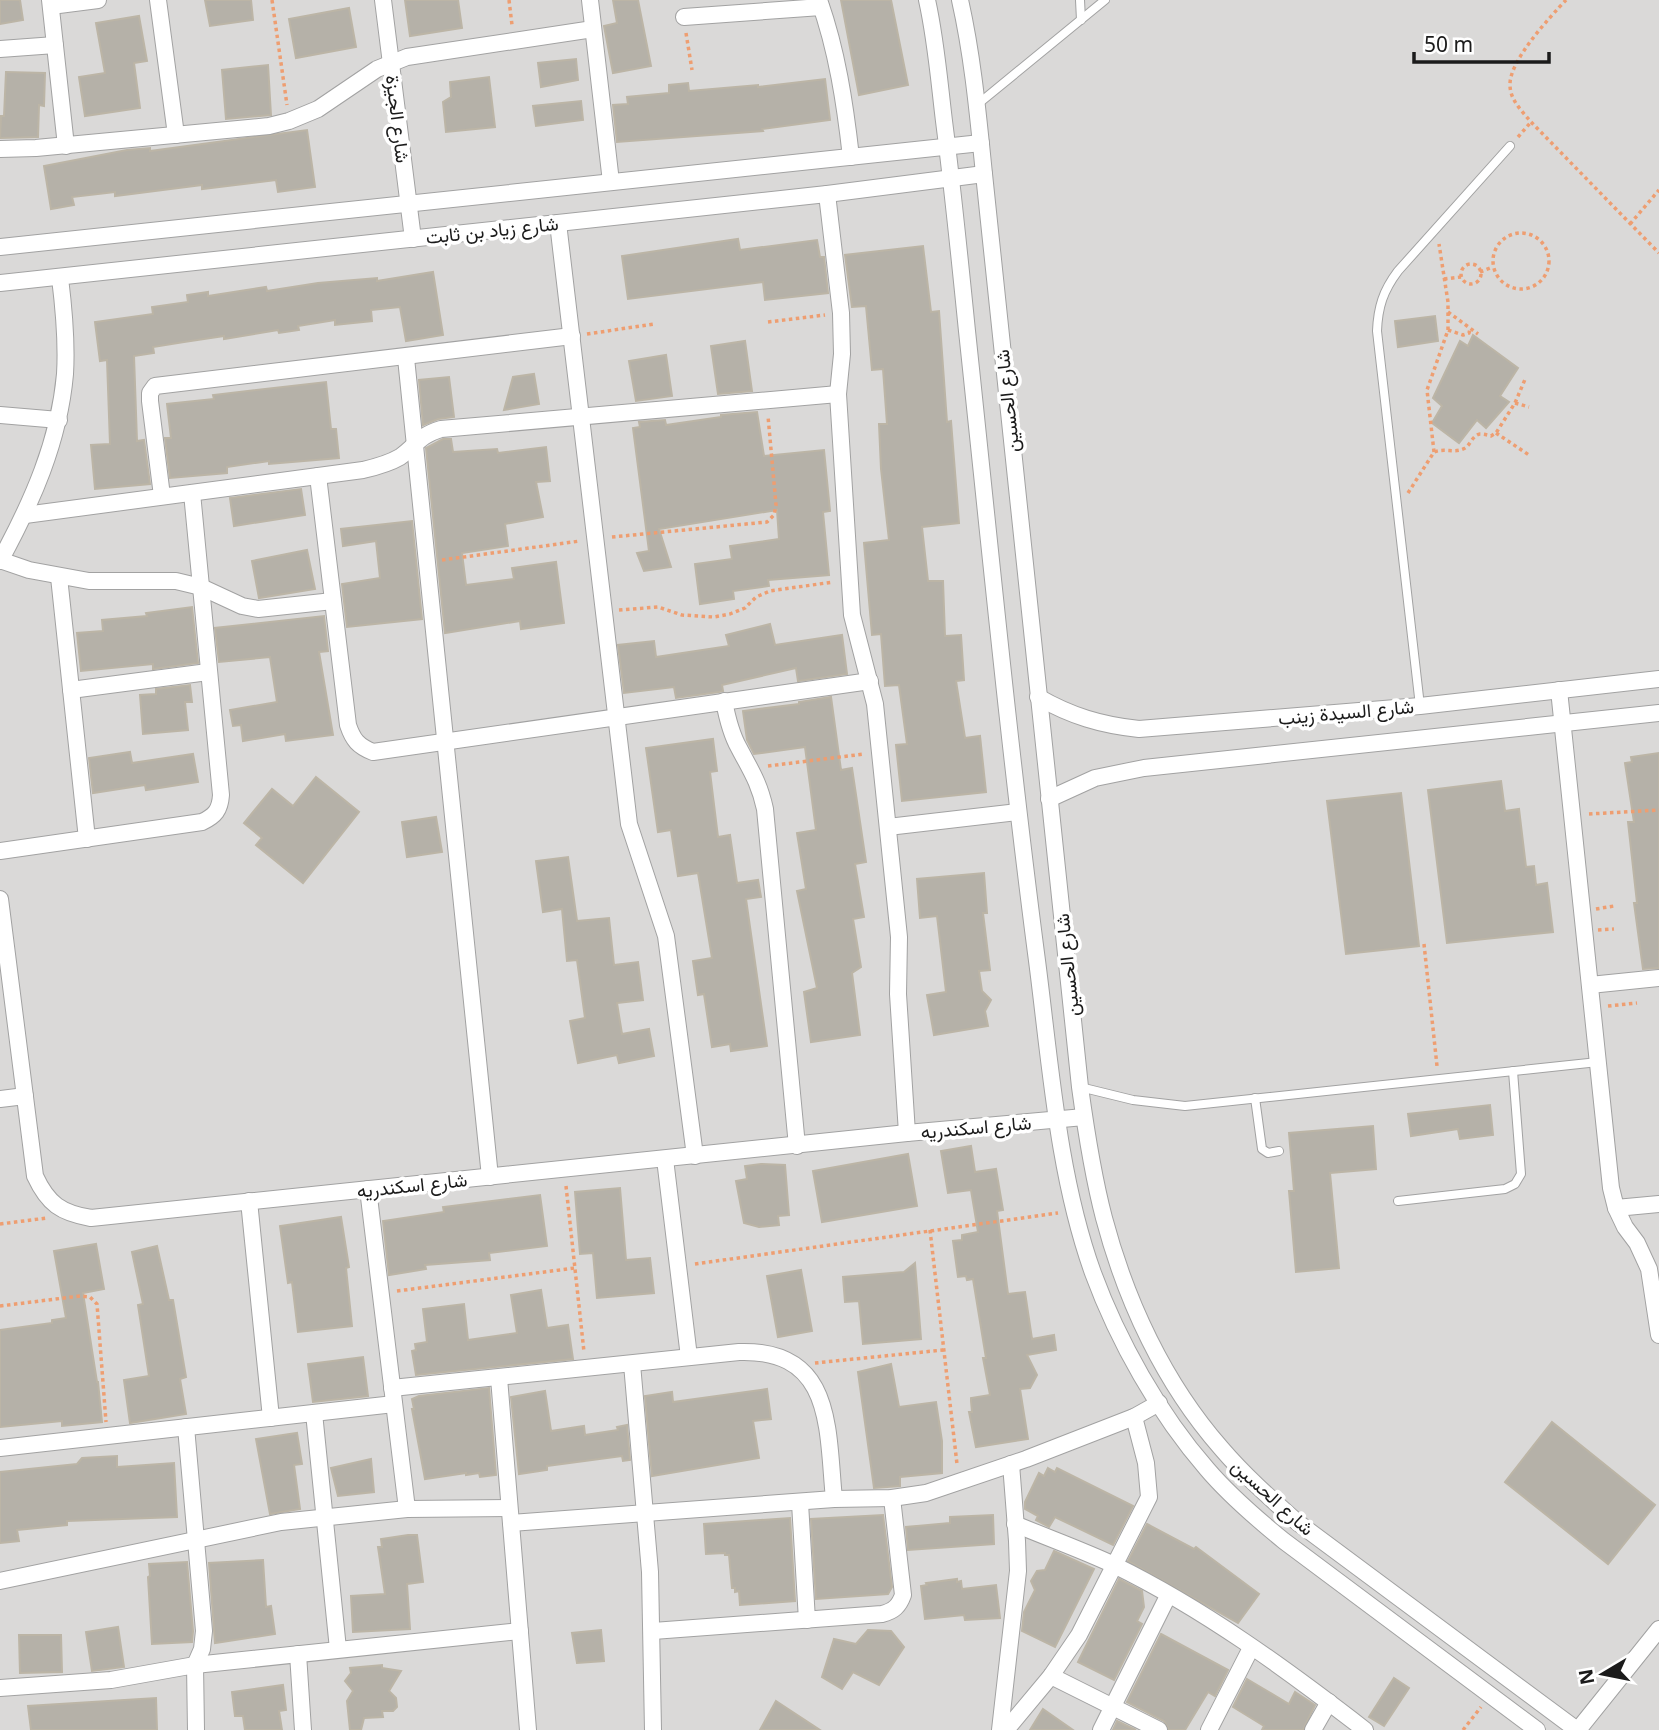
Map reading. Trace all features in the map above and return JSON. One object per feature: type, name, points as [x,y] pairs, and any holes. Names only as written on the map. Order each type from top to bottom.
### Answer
[{"type":"street","points":[[65,146],[50,3],[98,0]]},
{"type":"street","points":[[158,0],[176,135]]},
{"type":"street","name":"شارع الجيزة","points":[[383,0],[413,239]]},
{"type":"street","points":[[590,0],[611,182]]},
{"type":"street","name":"شارع الحسين","points":[[927,0],[951,178],[1018,812],[1058,1120],[1074,1211],[1093,1272],[1117,1331],[1176,1431],[1208,1471],[1244,1508],[1284,1541],[1537,1730]]},
{"type":"street","name":"شارع الحسين","points":[[960,0],[970,43],[978,104],[1084,1117],[1104,1217],[1138,1314],[1160,1362],[1188,1406],[1219,1447],[1255,1485],[1297,1522],[1578,1730]]},
{"type":"street","points":[[684,17],[820,3],[840,81],[851,157]]},
{"type":"street","points":[[0,149],[65,146],[269,126],[318,109],[391,62],[407,57],[593,29]]},
{"type":"street","points":[[0,49],[55,45]]},
{"type":"street","name":"شارع زياد بن ثابت","points":[[0,247],[981,143]]},
{"type":"street","name":"شارع زياد بن ثابت","points":[[0,284],[827,194],[984,174]]},
{"type":"street","points":[[827,194],[841,313],[842,354],[838,394],[852,615],[875,704],[899,937],[898,994],[907,1133]]},
{"type":"street","points":[[558,223],[629,824],[666,936],[695,1156]]},
{"type":"street","points":[[60,278],[65,325],[65,373],[59,420],[50,452],[25,514],[0,560],[60,577],[119,583],[176,581],[201,587],[242,606],[258,609],[333,601]]},
{"type":"street","points":[[162,496],[150,401],[150,393],[155,386],[572,336]]},
{"type":"street","points":[[406,358],[491,1177]]},
{"type":"street","points":[[25,514],[383,465],[401,456],[427,433],[441,429],[838,394]]},
{"type":"street","points":[[0,415],[59,420]]},
{"type":"street","points":[[318,476],[352,737],[361,747],[373,752],[870,681]]},
{"type":"street","points":[[0,851],[202,822],[213,817],[220,807],[192,493]]},
{"type":"street","points":[[60,577],[87,839]]},
{"type":"street","points":[[71,690],[208,672]]},
{"type":"street","name":"شارع السيدة زينب","points":[[1038,697],[1086,720],[1139,729],[1420,706],[1659,679]]},
{"type":"street","points":[[1559,691],[1611,1188],[1616,1208],[1649,1269],[1659,1335]]},
{"type":"street","points":[[724,701],[729,725],[760,788],[765,809],[797,1146]]},
{"type":"street","name":"شارع السيدة زينب","points":[[1049,799],[1095,778],[1144,768],[1659,713]]},
{"type":"street","points":[[888,827],[1018,812]]},
{"type":"street","points":[[0,899],[35,1176],[43,1193],[56,1206],[73,1215]]},
{"type":"street","points":[[1590,985],[1659,978]]},
{"type":"street","points":[[0,1099],[25,1096]]},
{"type":"street","name":"شارع اسكندريه","points":[[73,1215],[91,1218],[1084,1117]]},
{"type":"street","points":[[665,1159],[689,1357]]},
{"type":"street","points":[[368,1189],[407,1508]]},
{"type":"street","points":[[249,1201],[271,1418]]},
{"type":"street","points":[[1616,1208],[1659,1204]]},
{"type":"street","points":[[0,1448],[314,1413],[499,1377],[759,1351],[778,1355],[796,1365],[810,1379],[820,1396],[825,1415],[834,1499]]},
{"type":"street","points":[[632,1364],[646,1514],[653,1631],[653,1730]]},
{"type":"street","points":[[499,1377],[528,1730]]},
{"type":"street","points":[[0,1581],[195,1538],[325,1516],[407,1508],[510,1515],[646,1514],[834,1499],[892,1498],[926,1493],[1135,1417],[1159,1403]]},
{"type":"street","points":[[314,1413],[338,1649]]},
{"type":"street","points":[[1006,1730],[1051,1676],[1091,1614],[1149,1497],[1146,1463],[1135,1417]]},
{"type":"street","points":[[186,1427],[204,1631],[202,1648],[195,1665],[196,1730]]},
{"type":"street","points":[[1000,1730],[1018,1571],[1010,1464]]},
{"type":"street","points":[[653,1631],[882,1614],[892,1611],[900,1604],[903,1595],[892,1498]]},
{"type":"street","points":[[800,1503],[807,1620]]},
{"type":"street","points":[[1284,1541],[1297,1522]]},
{"type":"street","points":[[1015,1524],[1114,1565],[1199,1612],[1365,1730]]},
{"type":"street","points":[[1101,1730],[1168,1595]]},
{"type":"street","points":[[1578,1730],[1659,1629]]},
{"type":"street","points":[[0,1688],[122,1679],[195,1665],[520,1631]]},
{"type":"street","points":[[1209,1730],[1251,1648]]},
{"type":"street","points":[[298,1654],[303,1730]]},
{"type":"street","points":[[1051,1676],[1159,1730]]},
{"type":"street","points":[[1313,1730],[1329,1702]]},
{"type":"lane","points":[[1080,0],[1081,20]]},
{"type":"lane","points":[[978,104],[1105,0]]},
{"type":"lane","points":[[1420,706],[1377,331],[1378,309],[1385,289],[1510,146]]},
{"type":"lane","points":[[1080,1087],[1133,1100],[1185,1106],[1598,1062]]},
{"type":"lane","points":[[1398,1201],[1505,1189],[1515,1184],[1521,1174],[1513,1071]]},
{"type":"lane","points":[[1255,1098],[1262,1149],[1268,1153],[1279,1152]]},
{"type":"path","points":[[272,0],[289,121]]},
{"type":"path","points":[[509,0],[514,41]]},
{"type":"path","points":[[1566,0],[1534,35],[1515,68],[1509,83],[1513,99],[1531,122],[1659,253]]},
{"type":"path","points":[[1510,146],[1531,122]]},
{"type":"path","points":[[1630,224],[1659,190]]},
{"type":"path","points":[[1434,452],[1427,390],[1448,330],[1437,228]]},
{"type":"path","points":[[1525,232],[1536,236],[1549,254],[1549,266],[1545,276],[1527,289],[1506,285],[1497,278],[1493,267],[1496,246],[1504,237],[1514,233],[1525,232]]},
{"type":"path","points":[[1465,266],[1477,267],[1480,272],[1476,283],[1465,282],[1461,277],[1465,266]]},
{"type":"path","points":[[1480,272],[1493,267]]},
{"type":"path","points":[[1444,279],[1461,277]]},
{"type":"path","points":[[1448,312],[1478,334]]},
{"type":"path","points":[[768,321],[841,313]]},
{"type":"path","points":[[572,336],[654,324]]},
{"type":"path","points":[[1448,330],[1466,335],[1471,329]]},
{"type":"path","points":[[1398,509],[1434,452],[1440,449],[1459,451],[1470,444],[1475,436],[1491,436],[1496,433],[1515,403],[1526,377]]},
{"type":"path","points":[[427,562],[596,539],[767,522],[774,515],[776,505],[766,400]]},
{"type":"path","points":[[1515,403],[1529,407]]},
{"type":"path","points":[[1496,433],[1528,455]]},
{"type":"path","points":[[604,612],[658,607],[682,615],[714,617],[745,608],[756,597],[770,591],[849,579]]},
{"type":"path","points":[[751,768],[880,752]]},
{"type":"path","points":[[1573,815],[1659,810]]},
{"type":"path","points":[[1424,944],[1438,1079]]},
{"type":"path","points":[[1592,1007],[1637,1003]]},
{"type":"path","points":[[564,1169],[586,1368]]},
{"type":"path","points":[[678,1266],[1074,1211]]},
{"type":"path","points":[[0,1224],[73,1215]]},
{"type":"path","points":[[930,1230],[959,1483]]},
{"type":"path","points":[[381,1293],[575,1268]]},
{"type":"path","points":[[0,1306],[80,1296],[90,1297],[97,1304],[107,1436]]},
{"type":"path","points":[[796,1365],[944,1349]]},
{"type":"path","points":[[1463,1730],[1489,1696]]},
{"type":"shaded area","points":[[0,0],[1659,0],[1659,1730],[0,1730]]},
{"type":"building","points":[[0,0],[20,0],[23,20],[0,24]]},
{"type":"building","points":[[205,0],[251,0],[253,20],[210,26]]},
{"type":"building","points":[[405,0],[458,0],[462,28],[410,36]]},
{"type":"building","points":[[613,0],[638,0],[651,66],[613,73],[604,26],[617,23]]},
{"type":"building","points":[[841,0],[891,0],[908,85],[859,95]]},
{"type":"building","points":[[349,8],[356,47],[296,58],[289,19]]},
{"type":"building","points":[[139,16],[147,61],[134,63],[140,108],[85,116],[79,77],[105,73],[96,23]]},
{"type":"building","points":[[576,59],[578,80],[541,87],[538,63]]},
{"type":"building","points":[[268,65],[271,115],[226,119],[222,70]]},
{"type":"building","points":[[6,72],[45,73],[44,106],[39,105],[38,137],[0,138]]},
{"type":"building","points":[[489,77],[495,127],[446,132],[443,102],[451,97],[450,82]]},
{"type":"building","points":[[825,79],[830,120],[762,129],[763,131],[617,142],[613,105],[628,104],[627,97],[669,93],[669,85],[688,83],[689,91]]},
{"type":"building","points":[[581,101],[583,120],[536,126],[533,106]]},
{"type":"building","points":[[307,130],[315,187],[278,192],[276,180],[202,189],[202,185],[115,196],[115,192],[72,197],[74,205],[51,209],[44,166],[127,150],[150,148],[150,151]]},
{"type":"building","points":[[738,239],[740,250],[817,240],[820,257],[824,257],[828,293],[765,300],[763,282],[628,299],[622,256]]},
{"type":"building","points":[[923,246],[931,312],[939,311],[947,422],[951,421],[959,523],[922,527],[928,581],[943,581],[945,636],[961,635],[964,680],[956,681],[965,738],[980,736],[986,792],[902,801],[896,745],[907,744],[899,685],[885,686],[881,634],[872,635],[864,543],[889,540],[879,424],[887,424],[883,369],[872,370],[866,306],[852,307],[845,255]]},
{"type":"building","points":[[433,272],[443,335],[406,341],[400,307],[371,310],[372,321],[335,325],[335,320],[298,326],[299,330],[279,333],[278,330],[224,339],[224,336],[153,347],[154,353],[134,356],[137,441],[144,440],[150,484],[95,489],[91,445],[110,444],[107,360],[100,361],[95,322],[153,314],[152,307],[188,302],[187,295],[208,292],[208,296],[266,287],[267,291],[377,278],[377,281]]},
{"type":"building","points":[[1435,316],[1438,341],[1398,347],[1395,321]]},
{"type":"building","points":[[1473,335],[1518,368],[1500,396],[1509,402],[1486,428],[1477,420],[1459,443],[1432,423],[1442,406],[1433,398],[1460,341],[1468,346]]},
{"type":"building","points":[[745,341],[752,391],[718,394],[711,346]]},
{"type":"building","points":[[666,355],[672,396],[636,401],[629,361]]},
{"type":"building","points":[[534,374],[539,404],[504,410],[513,377]]},
{"type":"building","points":[[449,377],[454,417],[423,425],[419,380]]},
{"type":"building","points":[[326,382],[331,429],[336,429],[339,458],[269,464],[269,461],[227,467],[227,473],[170,478],[165,438],[171,438],[167,404],[214,399],[213,395]]},
{"type":"building","points":[[757,412],[764,456],[824,450],[830,511],[823,512],[829,575],[768,580],[769,586],[733,591],[734,599],[700,604],[695,564],[732,559],[730,546],[779,539],[777,510],[659,529],[671,567],[644,571],[637,553],[649,551],[633,428],[640,427],[639,422],[665,420],[666,425],[721,415]]},
{"type":"building","points":[[443,439],[451,439],[453,452],[497,449],[498,453],[546,447],[550,481],[536,482],[543,517],[505,524],[508,546],[462,553],[466,585],[514,579],[512,568],[556,562],[564,623],[521,629],[520,621],[445,633],[426,448]]},
{"type":"building","points":[[301,489],[305,515],[234,526],[230,498]]},
{"type":"building","points":[[412,521],[422,619],[347,627],[342,584],[380,578],[376,541],[343,546],[341,529]]},
{"type":"building","points":[[307,550],[315,589],[259,598],[252,561]]},
{"type":"building","points":[[192,607],[198,663],[153,669],[153,664],[81,671],[77,633],[103,631],[102,620],[147,616],[146,613]]},
{"type":"building","points":[[324,616],[328,651],[319,652],[333,735],[286,741],[285,734],[243,741],[241,725],[233,726],[230,710],[277,702],[270,657],[219,662],[215,628]]},
{"type":"building","points":[[770,624],[775,645],[842,635],[847,674],[798,681],[796,668],[722,685],[723,691],[719,692],[676,698],[674,687],[624,693],[618,645],[654,641],[656,657],[729,646],[726,635]]},
{"type":"building","points":[[190,685],[192,702],[185,702],[188,730],[143,734],[140,695],[156,694],[156,689]]},
{"type":"building","points":[[831,697],[841,770],[852,768],[866,862],[855,864],[864,917],[853,919],[861,967],[852,973],[860,1035],[811,1042],[804,992],[817,988],[797,891],[806,889],[797,833],[816,830],[805,747],[754,754],[747,740],[743,711]]},
{"type":"building","points":[[713,739],[717,771],[710,772],[718,837],[730,835],[737,883],[758,880],[761,897],[746,899],[767,1046],[731,1051],[730,1044],[712,1047],[704,994],[698,995],[693,961],[712,958],[698,873],[678,876],[671,830],[658,832],[646,748]]},
{"type":"building","points":[[130,752],[132,763],[193,754],[198,782],[146,790],[145,785],[93,793],[89,758]]},
{"type":"building","points":[[1659,753],[1659,968],[1643,969],[1634,903],[1637,903],[1628,822],[1634,822],[1625,763],[1632,762],[1631,757]]},
{"type":"building","points":[[316,777],[359,812],[303,883],[256,845],[262,838],[244,823],[272,789],[293,806]]},
{"type":"building","points":[[1501,781],[1505,811],[1519,809],[1526,867],[1534,866],[1536,885],[1547,883],[1553,932],[1447,943],[1428,790]]},
{"type":"building","points":[[1401,793],[1419,946],[1346,954],[1327,801]]},
{"type":"building","points":[[436,817],[442,852],[407,857],[402,822]]},
{"type":"building","points":[[568,857],[577,921],[609,918],[614,965],[638,962],[643,1000],[617,1003],[622,1034],[649,1029],[654,1056],[619,1063],[617,1055],[578,1063],[570,1021],[585,1018],[577,960],[567,961],[562,909],[543,912],[536,861]]},
{"type":"building","points":[[984,873],[987,913],[983,913],[990,970],[979,971],[982,991],[991,1000],[985,1011],[988,1026],[934,1035],[927,995],[946,992],[937,916],[920,918],[917,879]]},
{"type":"building","points":[[1490,1105],[1493,1135],[1460,1139],[1458,1129],[1411,1136],[1408,1114]]},
{"type":"building","points":[[1373,1126],[1376,1169],[1330,1173],[1339,1268],[1296,1272],[1289,1191],[1294,1191],[1289,1133]]},
{"type":"building","points":[[971,1146],[975,1172],[996,1169],[1003,1210],[997,1211],[1008,1294],[1025,1292],[1032,1339],[1054,1335],[1056,1350],[1027,1355],[1037,1375],[1030,1388],[1020,1389],[1028,1439],[976,1447],[969,1412],[972,1412],[971,1398],[990,1395],[983,1358],[986,1358],[973,1279],[958,1277],[953,1241],[962,1240],[962,1235],[978,1232],[971,1190],[948,1193],[941,1151]]},
{"type":"building","points":[[908,1154],[917,1206],[822,1222],[813,1171]]},
{"type":"building","points":[[785,1165],[789,1215],[778,1216],[779,1225],[759,1227],[744,1223],[736,1181],[747,1179],[745,1166]]},
{"type":"building","points":[[620,1188],[626,1260],[650,1258],[654,1293],[597,1298],[593,1253],[580,1254],[575,1192]]},
{"type":"building","points":[[540,1195],[547,1246],[489,1253],[490,1260],[425,1265],[426,1269],[389,1275],[383,1221],[444,1212],[443,1207]]},
{"type":"building","points":[[341,1217],[349,1267],[346,1268],[352,1326],[298,1332],[292,1282],[288,1283],[280,1226]]},
{"type":"building","points":[[96,1244],[104,1289],[83,1293],[102,1422],[62,1426],[62,1421],[0,1427],[0,1330],[52,1323],[52,1320],[66,1318],[54,1251]]},
{"type":"building","points":[[157,1246],[169,1300],[173,1300],[186,1377],[180,1379],[186,1414],[130,1423],[124,1380],[149,1376],[138,1305],[143,1304],[132,1252]]},
{"type":"building","points":[[915,1263],[921,1339],[863,1344],[859,1301],[845,1302],[843,1277],[904,1272]]},
{"type":"building","points":[[801,1270],[812,1331],[778,1337],[767,1276]]},
{"type":"building","points":[[541,1290],[547,1328],[568,1325],[573,1359],[416,1375],[412,1351],[416,1350],[415,1344],[427,1342],[423,1309],[464,1304],[468,1340],[517,1333],[511,1295]]},
{"type":"building","points":[[363,1357],[368,1396],[313,1402],[308,1364]]},
{"type":"building","points":[[891,1364],[899,1407],[936,1402],[942,1441],[942,1473],[900,1477],[900,1486],[874,1488],[858,1372]]},
{"type":"building","points":[[489,1388],[496,1475],[480,1477],[479,1473],[466,1473],[425,1479],[412,1399]]},
{"type":"building","points":[[767,1389],[771,1419],[753,1421],[759,1458],[652,1476],[645,1396],[672,1392],[673,1402]]},
{"type":"building","points":[[545,1391],[551,1431],[584,1426],[585,1435],[618,1430],[617,1427],[627,1425],[630,1460],[623,1461],[622,1456],[547,1466],[547,1470],[519,1474],[511,1397]]},
{"type":"building","points":[[1552,1422],[1655,1505],[1608,1564],[1505,1482]]},
{"type":"building","points":[[297,1433],[302,1464],[294,1465],[300,1509],[270,1514],[256,1439]]},
{"type":"building","points":[[117,1456],[117,1467],[174,1463],[177,1517],[67,1521],[67,1525],[17,1530],[19,1541],[0,1543],[0,1472],[77,1464],[82,1458]]},
{"type":"building","points":[[371,1459],[374,1492],[338,1496],[331,1468]]},
{"type":"building","points":[[1048,1468],[1055,1472],[1057,1468],[1133,1506],[1113,1545],[1055,1517],[1049,1527],[1036,1520],[1038,1516],[1025,1509],[1025,1502],[1039,1473],[1044,1476]]},
{"type":"building","points":[[883,1515],[892,1587],[888,1594],[816,1599],[811,1519]]},
{"type":"building","points":[[993,1515],[994,1544],[908,1550],[906,1527],[950,1523],[950,1517]]},
{"type":"building","points":[[790,1518],[795,1601],[740,1605],[739,1591],[735,1592],[735,1588],[732,1588],[729,1555],[706,1554],[704,1524]]},
{"type":"building","points":[[1147,1524],[1194,1549],[1196,1547],[1259,1594],[1238,1623],[1128,1561]]},
{"type":"building","points":[[417,1535],[423,1582],[407,1584],[410,1629],[353,1632],[351,1596],[385,1594],[378,1547],[382,1547],[381,1539]]},
{"type":"building","points":[[1054,1551],[1094,1569],[1055,1647],[1022,1631],[1024,1612],[1035,1590],[1031,1581],[1037,1571],[1045,1570]]},
{"type":"building","points":[[263,1560],[266,1607],[271,1606],[275,1634],[215,1643],[209,1563]]},
{"type":"building","points":[[187,1562],[192,1642],[152,1644],[149,1564]]},
{"type":"building","points":[[957,1579],[957,1582],[961,1581],[962,1589],[996,1585],[1000,1618],[965,1620],[964,1615],[925,1619],[921,1586]]},
{"type":"building","points":[[1119,1579],[1142,1591],[1144,1607],[1137,1621],[1142,1624],[1114,1680],[1078,1662]]},
{"type":"building","points":[[118,1627],[124,1667],[92,1671],[86,1632]]},
{"type":"building","points":[[601,1630],[604,1661],[577,1663],[572,1633]]},
{"type":"building","points":[[868,1630],[891,1631],[904,1647],[879,1685],[853,1672],[842,1689],[822,1677],[834,1639],[856,1644]]},
{"type":"building","points":[[1161,1634],[1228,1670],[1215,1696],[1208,1692],[1185,1730],[1169,1730],[1164,1721],[1127,1702]]},
{"type":"building","points":[[19,1635],[61,1635],[62,1672],[20,1673]]},
{"type":"building","points":[[382,1665],[382,1668],[401,1671],[389,1691],[396,1698],[397,1707],[393,1711],[382,1711],[383,1717],[364,1718],[361,1730],[350,1730],[347,1701],[353,1691],[345,1681],[351,1673],[350,1668]]},
{"type":"building","points":[[1394,1678],[1409,1688],[1384,1726],[1369,1717]]},
{"type":"building","points":[[1247,1679],[1289,1704],[1295,1692],[1315,1705],[1303,1730],[1262,1730],[1264,1726],[1233,1707]]},
{"type":"building","points":[[283,1685],[286,1710],[279,1711],[282,1730],[245,1730],[243,1716],[235,1716],[232,1692]]},
{"type":"building","points":[[156,1698],[157,1730],[31,1730],[28,1706]]},
{"type":"building","points":[[776,1701],[820,1730],[760,1730]]},
{"type":"building","points":[[1043,1709],[1073,1730],[1030,1730]]},
{"type":"building","points":[[1117,1721],[1136,1730],[1113,1730]]}]
